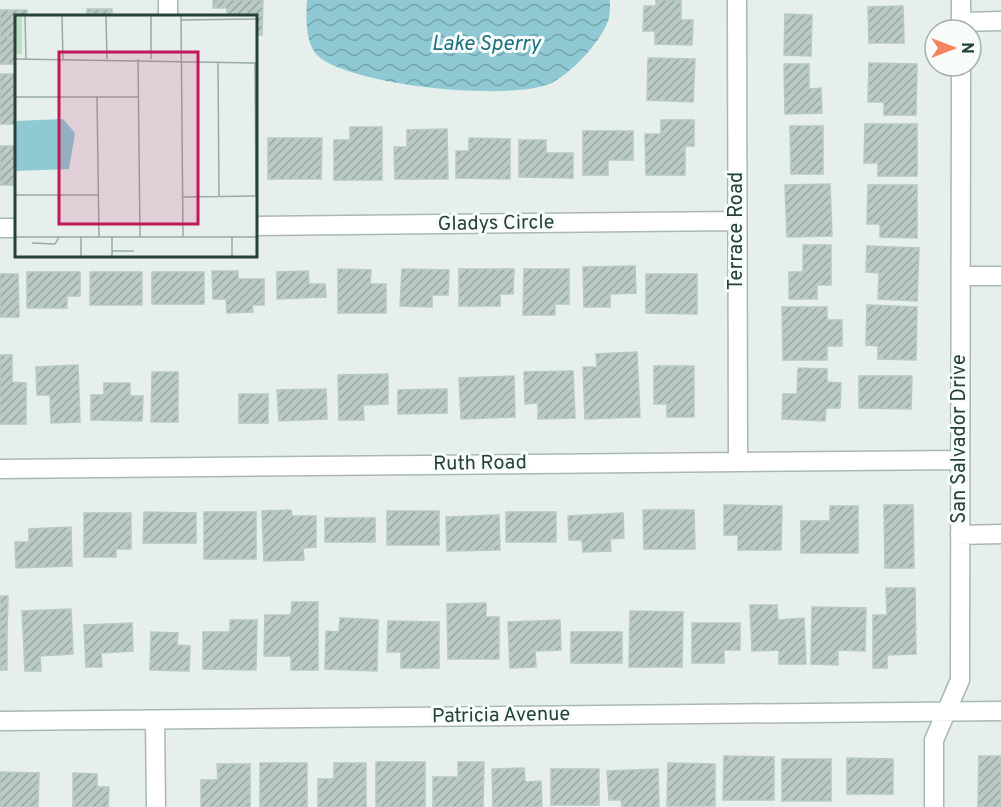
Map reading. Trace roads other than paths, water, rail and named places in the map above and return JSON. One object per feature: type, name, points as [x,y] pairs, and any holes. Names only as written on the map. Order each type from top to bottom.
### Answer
[{"type":"street","name":"Terrace Road","points":[[737,0],[738,461]]},
{"type":"street","points":[[961,0],[961,18]]},
{"type":"street","points":[[983,23],[1001,21]]},
{"type":"street","name":"San Salvador Drive","points":[[934,807],[934,740],[960,680],[961,78]]},
{"type":"street","name":"Gladys Circle","points":[[256,226],[736,221]]},
{"type":"street","points":[[962,276],[1001,276]]},
{"type":"street","name":"Ruth Road","points":[[0,469],[960,460]]},
{"type":"street","points":[[960,535],[1001,534]]},
{"type":"street","name":"Patricia Avenue","points":[[0,722],[1001,711]]},
{"type":"street","points":[[155,720],[156,807]]},
{"type":"water","name":"Lake Sperry","points":[[307,0],[610,0],[610,7],[606,27],[593,46],[557,80],[529,89],[467,91],[395,83],[336,67],[318,56],[311,45],[307,30]]}]
